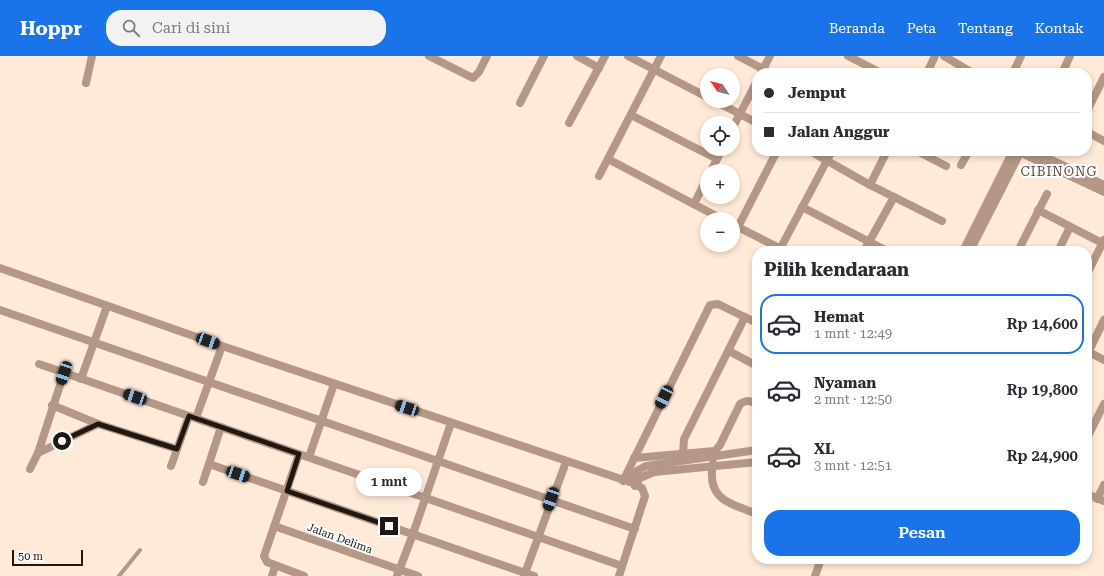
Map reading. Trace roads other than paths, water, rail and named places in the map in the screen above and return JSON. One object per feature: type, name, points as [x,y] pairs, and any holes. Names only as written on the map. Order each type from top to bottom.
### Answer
[{"type":"street","points":[[86,82],[92,56]]},
{"type":"street","points":[[429,56],[473,78],[479,72],[487,56]]},
{"type":"street","points":[[520,104],[544,56]]},
{"type":"street","points":[[577,56],[599,68]]},
{"type":"street","points":[[569,123],[605,56]]},
{"type":"street","points":[[628,56],[700,93]]},
{"type":"street","points":[[599,176],[661,56]]},
{"type":"street","points":[[738,56],[757,68]]},
{"type":"street","points":[[764,68],[770,56]]},
{"type":"street","points":[[848,56],[866,68]]},
{"type":"street","points":[[929,68],[935,56]]},
{"type":"street","points":[[944,56],[965,68]]},
{"type":"street","points":[[1015,68],[1021,56]]},
{"type":"street","points":[[1064,68],[1070,56]]},
{"type":"street","points":[[1092,101],[1104,77]]},
{"type":"street","points":[[740,114],[752,91]]},
{"type":"street","points":[[728,108],[752,120]]},
{"type":"street","points":[[630,115],[717,159]]},
{"type":"street","points":[[1092,135],[1104,141]]},
{"type":"street","points":[[714,164],[718,156]]},
{"type":"street","points":[[740,217],[774,156]]},
{"type":"street","points":[[820,156],[870,185],[942,221]]},
{"type":"street","points":[[783,246],[830,156]]},
{"type":"street","points":[[870,185],[884,156]]},
{"type":"street","points":[[927,156],[946,166]]},
{"type":"street","points":[[961,165],[966,156]]},
{"type":"street","points":[[966,246],[1015,156]]},
{"type":"street","points":[[972,246],[1016,156]]},
{"type":"street","points":[[1028,156],[1104,192]]},
{"type":"street","points":[[1043,156],[1104,185]]},
{"type":"street","points":[[608,159],[709,212]]},
{"type":"street","points":[[694,204],[700,192]]},
{"type":"street","points":[[1020,246],[1047,194]]},
{"type":"street","points":[[866,246],[894,197]]},
{"type":"street","points":[[802,207],[876,246]]},
{"type":"street","points":[[1038,210],[1103,243],[1092,264]]},
{"type":"street","points":[[1060,246],[1070,227]]},
{"type":"street","points":[[740,229],[773,246]]},
{"type":"street","points":[[0,268],[222,346],[642,488],[645,496],[619,576]]},
{"type":"street","points":[[629,483],[634,458],[710,305],[718,304],[752,321]]},
{"type":"street","points":[[81,379],[107,306]]},
{"type":"street","points":[[0,310],[635,528]]},
{"type":"street","points":[[683,454],[684,439],[745,317]]},
{"type":"street","points":[[1092,343],[1104,320]]},
{"type":"street","points":[[171,466],[177,449],[209,382],[222,346]]},
{"type":"street","points":[[729,351],[752,363]]},
{"type":"street","points":[[1092,355],[1104,360]]},
{"type":"street","points":[[39,364],[622,566]]},
{"type":"street","points":[[30,469],[38,453],[52,405],[64,373]]},
{"type":"street","points":[[309,457],[334,384]]},
{"type":"street","points":[[629,483],[635,472],[646,466],[713,453],[718,449],[740,404],[749,400],[752,402]]},
{"type":"street","points":[[1092,428],[1104,404]]},
{"type":"street","points":[[52,405],[98,424],[177,449]]},
{"type":"street","points":[[398,573],[426,498],[451,423]]},
{"type":"street","points":[[38,453],[98,424]]},
{"type":"street","points":[[203,482],[221,427]]},
{"type":"street","points":[[634,458],[752,450]]},
{"type":"street","points":[[713,453],[712,468],[716,495],[722,500],[752,512]]},
{"type":"street","points":[[299,454],[264,556],[265,559],[276,566],[304,576]]},
{"type":"street","points":[[525,574],[551,499],[566,462]]},
{"type":"street","points":[[629,483],[654,472],[712,468],[752,463]]},
{"type":"street","points":[[209,464],[534,576]]},
{"type":"street","points":[[1100,500],[1104,484]]},
{"type":"street","name":"Jalan Delima","points":[[274,526],[398,573],[418,576]]},
{"type":"street","points":[[815,576],[819,564]]},
{"type":"street","points":[[272,576],[276,566]]},
{"type":"lane","points":[[119,576],[140,550]]},
{"type":"district","name":"CIBINONG","points":[[1059,171]]}]
